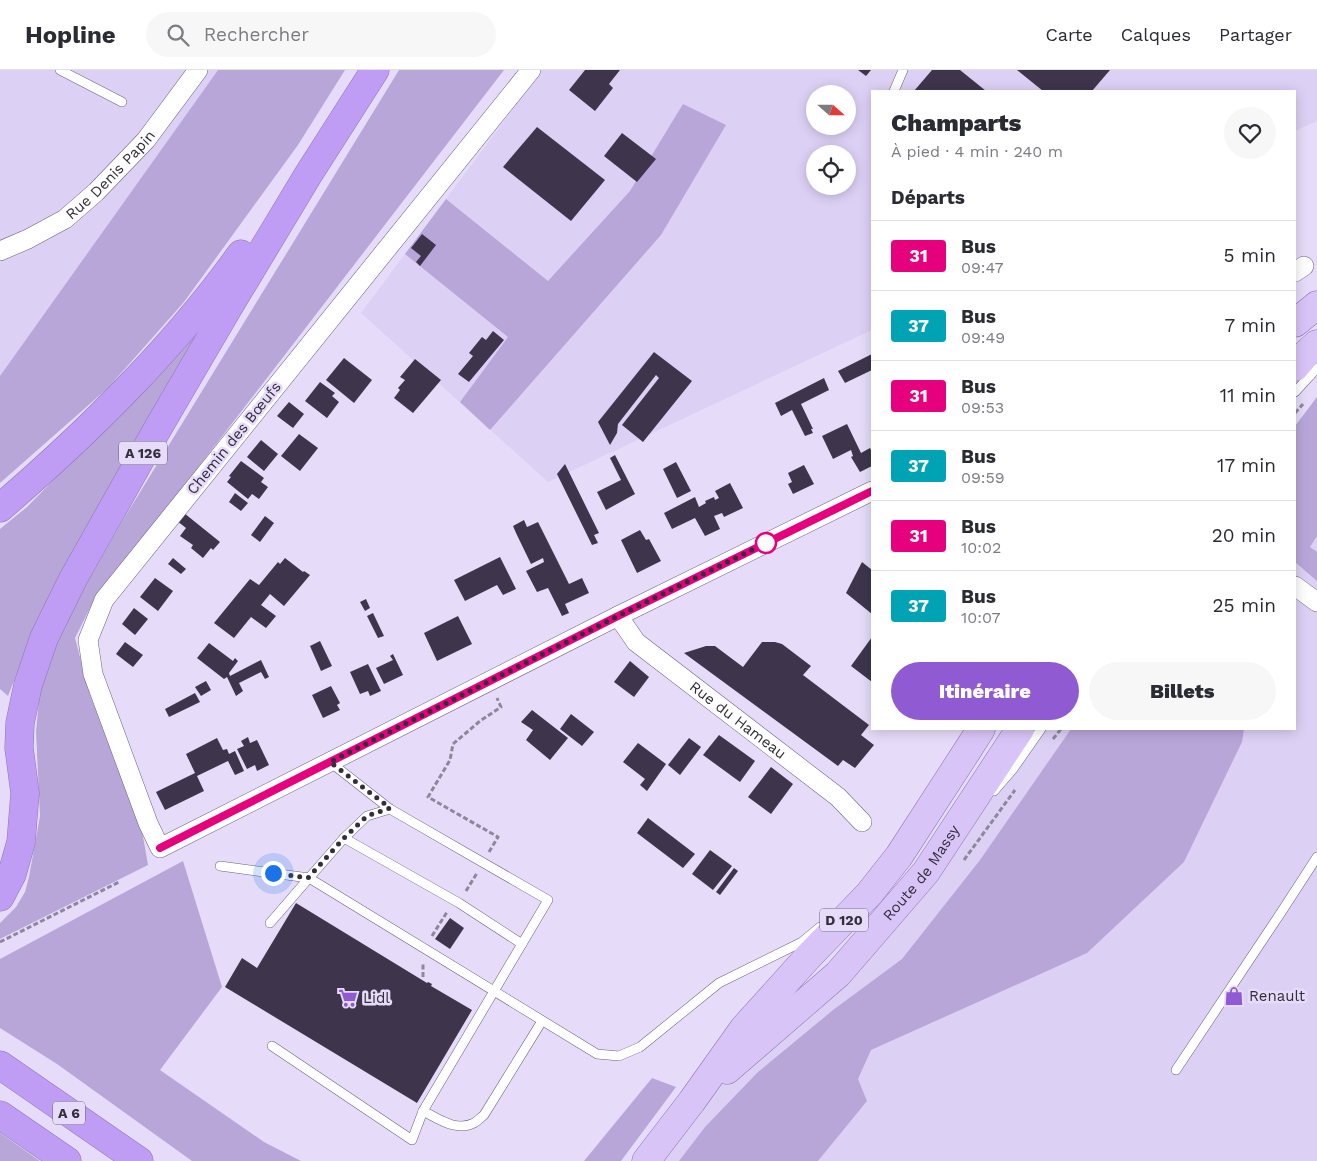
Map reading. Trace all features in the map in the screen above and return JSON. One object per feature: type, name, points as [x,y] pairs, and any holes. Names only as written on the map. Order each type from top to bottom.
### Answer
[{"type":"highway","points":[[0,508],[45,469],[116,401],[194,315],[222,281],[253,237],[362,70]]},
{"type":"highway","name":"A 126","points":[[0,897],[12,874],[21,842],[25,793],[18,748],[20,723],[32,672],[44,638],[73,579],[158,428],[308,175],[374,70]]},
{"type":"highway","points":[[0,716],[18,748]]},
{"type":"highway","name":"A 6","points":[[0,1065],[139,1161]]},
{"type":"highway","name":"A 6","points":[[0,1115],[66,1161]]},
{"type":"main road","points":[[1296,322],[1317,305]]},
{"type":"main road","points":[[1296,366],[1317,344]]},
{"type":"main road","name":"Route de Massy","points":[[646,1161],[744,1028],[809,956],[869,894],[899,856],[980,730]]},
{"type":"main road","name":"Route de Massy","points":[[692,1101],[838,974],[926,872],[1019,730]]},
{"type":"street","name":"Rue Denis Papin","points":[[0,251],[28,239],[65,219],[96,192],[146,140],[198,70]]},
{"type":"street","name":"Chemin des Bœufs","points":[[330,762],[160,848],[148,823],[93,674],[88,640],[104,600],[531,70]]},
{"type":"street","points":[[330,762],[618,616],[871,491]]},
{"type":"street","points":[[1296,587],[1317,602]]},
{"type":"street","name":"Rue du Hameau","points":[[618,616],[636,642],[838,797],[862,822]]},
{"type":"lane","points":[[60,70],[122,102]]},
{"type":"lane","points":[[894,90],[903,70]]},
{"type":"lane","points":[[1296,391],[1317,368]]},
{"type":"lane","points":[[988,798],[1013,769],[1040,730]]},
{"type":"lane","points":[[272,1046],[412,1140],[423,1111],[548,900],[390,808],[330,762]]},
{"type":"lane","points":[[270,924],[344,838],[367,816],[390,808]]},
{"type":"lane","points":[[926,872],[976,813]]},
{"type":"lane","points":[[344,838],[459,904],[522,944]]},
{"type":"lane","points":[[1176,1070],[1317,857]]},
{"type":"lane","points":[[220,866],[308,878],[597,1054],[619,1056],[640,1047],[719,983],[802,942],[869,894]]},
{"type":"lane","points":[[423,1111],[450,1125],[461,1126],[474,1123],[484,1115],[542,1021]]},
{"type":"path","points":[[422,977],[424,949],[450,908],[455,910],[459,904],[498,837],[428,797],[450,760],[453,744],[480,720],[501,707],[488,682]]},
{"type":"path","points":[[0,942],[120,882]]},
{"type":"shaded area","points":[[0,70],[218,70],[0,376]]},
{"type":"shaded area","points":[[218,70],[345,70],[298,145],[184,302],[108,388],[0,483],[0,376]]},
{"type":"shaded area","points":[[399,70],[504,70],[90,608],[75,638],[90,695],[142,831],[148,865],[0,939],[0,923],[16,907],[25,892],[29,877],[40,816],[36,732],[40,690],[61,628],[126,515]]},
{"type":"shaded area","points":[[542,70],[1317,70],[1317,121],[1296,131],[1296,90],[871,90],[871,330],[548,482],[361,313]]},
{"type":"shaded area","points":[[683,104],[726,125],[661,235],[490,430],[460,402],[508,337],[405,254],[446,199],[548,281],[630,191]]},
{"type":"shaded area","points":[[201,330],[21,663],[8,696],[0,689],[0,529],[27,507]]},
{"type":"shaded area","points":[[1317,397],[1317,536],[1310,547],[1317,552],[1317,581],[1296,563],[1296,425]]},
{"type":"shaded area","points":[[1296,438],[1317,438],[1317,1161],[646,1161],[692,1101],[838,974],[1019,730],[1296,730]]},
{"type":"shaded area","points":[[1070,730],[1244,730],[1242,742],[1184,862],[1087,953],[871,1050],[858,1079],[867,1101],[818,1161],[679,1161],[705,1127],[757,1073],[833,1010],[902,959],[980,860]]},
{"type":"shaded area","points":[[183,861],[222,987],[160,1070],[264,1142],[301,1161],[192,1161],[57,1064],[0,1028],[0,959]]},
{"type":"shaded area","points":[[652,1078],[676,1087],[621,1161],[584,1161]]},
{"type":"shaded area","points":[[0,1133],[40,1161],[0,1161]]},
{"type":"building","points":[[585,70],[620,70],[609,84],[613,88],[595,111],[569,90]]},
{"type":"building","points":[[858,70],[871,70],[866,76]]},
{"type":"building","points":[[932,70],[960,70],[985,90],[915,90]]},
{"type":"building","points":[[1017,70],[1110,70],[1093,90],[1042,90]]},
{"type":"building","points":[[537,127],[605,180],[571,221],[503,167]]},
{"type":"building","points":[[622,133],[656,159],[637,182],[604,156]]},
{"type":"building","points":[[422,234],[436,245],[420,266],[416,262],[421,256],[411,248]]},
{"type":"building","points":[[493,331],[504,340],[469,382],[458,374],[473,356],[469,353],[482,337],[486,340]]},
{"type":"building","points":[[654,352],[692,381],[643,442],[622,425],[659,378],[656,375],[618,424],[617,433],[610,445],[598,422]]},
{"type":"building","points":[[871,354],[871,370],[845,383],[838,371]]},
{"type":"building","points":[[344,358],[372,380],[354,403],[326,380]]},
{"type":"building","points":[[415,359],[441,380],[413,413],[394,398],[400,390],[398,388],[405,380],[400,377]]},
{"type":"building","points":[[824,378],[829,390],[801,404],[813,429],[811,429],[813,433],[805,436],[792,410],[781,416],[775,403]]},
{"type":"building","points":[[320,382],[335,393],[332,396],[339,402],[327,418],[305,401]]},
{"type":"building","points":[[289,402],[304,414],[293,428],[277,416]]},
{"type":"building","points":[[847,424],[861,453],[870,448],[871,466],[860,472],[851,457],[853,456],[851,450],[833,459],[822,436]]},
{"type":"building","points":[[299,434],[318,448],[300,471],[281,456]]},
{"type":"building","points":[[261,440],[278,454],[264,471],[247,457]]},
{"type":"building","points":[[615,455],[635,494],[606,510],[597,492],[621,480],[610,458]]},
{"type":"building","points":[[241,461],[264,478],[261,482],[268,487],[259,499],[252,494],[248,499],[227,482],[231,477],[229,476]]},
{"type":"building","points":[[676,462],[691,491],[677,498],[663,469]]},
{"type":"building","points":[[565,464],[599,533],[594,535],[598,543],[592,545],[557,474]]},
{"type":"building","points":[[804,465],[814,484],[793,494],[788,484],[792,482],[788,473]]},
{"type":"building","points":[[730,483],[743,508],[724,517],[722,513],[714,516],[720,529],[705,536],[695,518],[672,529],[664,513],[695,497],[699,507],[706,503],[705,501],[714,497],[715,500],[719,498],[715,491]]},
{"type":"building","points":[[235,493],[248,503],[241,511],[229,502]]},
{"type":"building","points":[[184,513],[220,542],[213,550],[211,548],[203,558],[191,548],[193,545],[180,536],[186,528],[177,521]]},
{"type":"building","points":[[265,516],[274,523],[260,542],[251,535]]},
{"type":"building","points":[[524,520],[527,527],[538,522],[569,584],[582,578],[589,593],[565,604],[569,613],[562,616],[548,588],[537,592],[526,571],[544,562],[543,558],[531,564],[516,533],[513,526]]},
{"type":"building","points":[[640,530],[646,540],[649,539],[661,561],[637,573],[621,540]]},
{"type":"building","points":[[500,557],[516,589],[503,595],[497,585],[465,601],[454,580]]},
{"type":"building","points":[[173,558],[186,569],[181,574],[168,564]]},
{"type":"building","points":[[285,558],[310,575],[284,606],[270,594],[261,605],[276,616],[266,628],[251,617],[234,638],[214,623],[250,579],[259,585],[278,562],[280,564]]},
{"type":"building","points":[[862,562],[871,569],[871,613],[846,593]]},
{"type":"building","points":[[155,578],[173,591],[158,611],[140,597]]},
{"type":"building","points":[[366,599],[370,608],[365,611],[360,602]]},
{"type":"building","points":[[134,608],[148,619],[135,635],[122,624]]},
{"type":"building","points":[[373,613],[384,636],[378,638],[367,616]]},
{"type":"building","points":[[458,616],[472,644],[437,661],[424,633]]},
{"type":"building","points":[[871,638],[871,681],[851,666]]},
{"type":"building","points":[[320,641],[332,666],[321,671],[310,646]]},
{"type":"building","points":[[125,642],[143,655],[133,667],[116,654]]},
{"type":"building","points":[[762,642],[782,644],[811,666],[803,675],[869,725],[861,735],[874,745],[855,768],[843,760],[838,766],[684,653],[706,646],[715,646],[743,667]]},
{"type":"building","points":[[209,643],[233,661],[235,658],[238,661],[229,673],[230,676],[261,660],[269,677],[265,679],[261,672],[239,683],[243,691],[236,696],[227,677],[224,679],[197,658]]},
{"type":"building","points":[[393,654],[403,675],[384,684],[376,668],[393,660],[390,656]]},
{"type":"building","points":[[630,661],[649,677],[634,697],[614,682]]},
{"type":"building","points":[[368,664],[381,691],[370,696],[368,691],[360,694],[350,672]]},
{"type":"building","points":[[206,681],[211,690],[201,696],[195,687]]},
{"type":"building","points":[[331,686],[340,703],[337,705],[340,710],[323,718],[312,695]]},
{"type":"building","points":[[195,693],[200,702],[169,717],[165,709]]},
{"type":"building","points":[[532,710],[568,738],[550,760],[526,740],[533,730],[521,722]]},
{"type":"building","points":[[571,714],[594,732],[582,746],[560,729]]},
{"type":"building","points":[[719,735],[755,761],[740,782],[703,755]]},
{"type":"building","points":[[248,737],[250,743],[257,740],[269,765],[257,771],[255,765],[247,769],[237,749],[244,746],[241,741]]},
{"type":"building","points":[[217,738],[223,750],[227,749],[229,754],[235,751],[244,771],[235,775],[228,761],[197,776],[204,791],[165,810],[156,792],[195,773],[186,754]]},
{"type":"building","points":[[689,738],[701,747],[680,775],[668,765]]},
{"type":"building","points":[[638,743],[666,764],[647,791],[640,785],[645,779],[623,762]]},
{"type":"building","points":[[771,767],[793,784],[771,814],[748,797]]},
{"type":"building","points":[[648,818],[695,854],[683,868],[637,833]]},
{"type":"building","points":[[710,850],[732,866],[713,890],[692,874]]},
{"type":"building","points":[[734,868],[738,871],[720,895],[716,892]]},
{"type":"building","name":"Lidl","points":[[296,903],[472,1010],[417,1103],[225,987],[242,958],[257,968]]},
{"type":"building","points":[[450,918],[464,928],[450,949],[435,939]]},
{"type":"bus line","name":"31","points":[[160,848],[618,616],[871,491]]},
{"type":"place","name":"Renault","points":[[1234,996]]},
{"type":"place","name":"Lidl","points":[[348,998]]},
{"type":"route","points":[[273,873],[308,878],[367,816],[390,808],[330,762],[766,543]]}]
